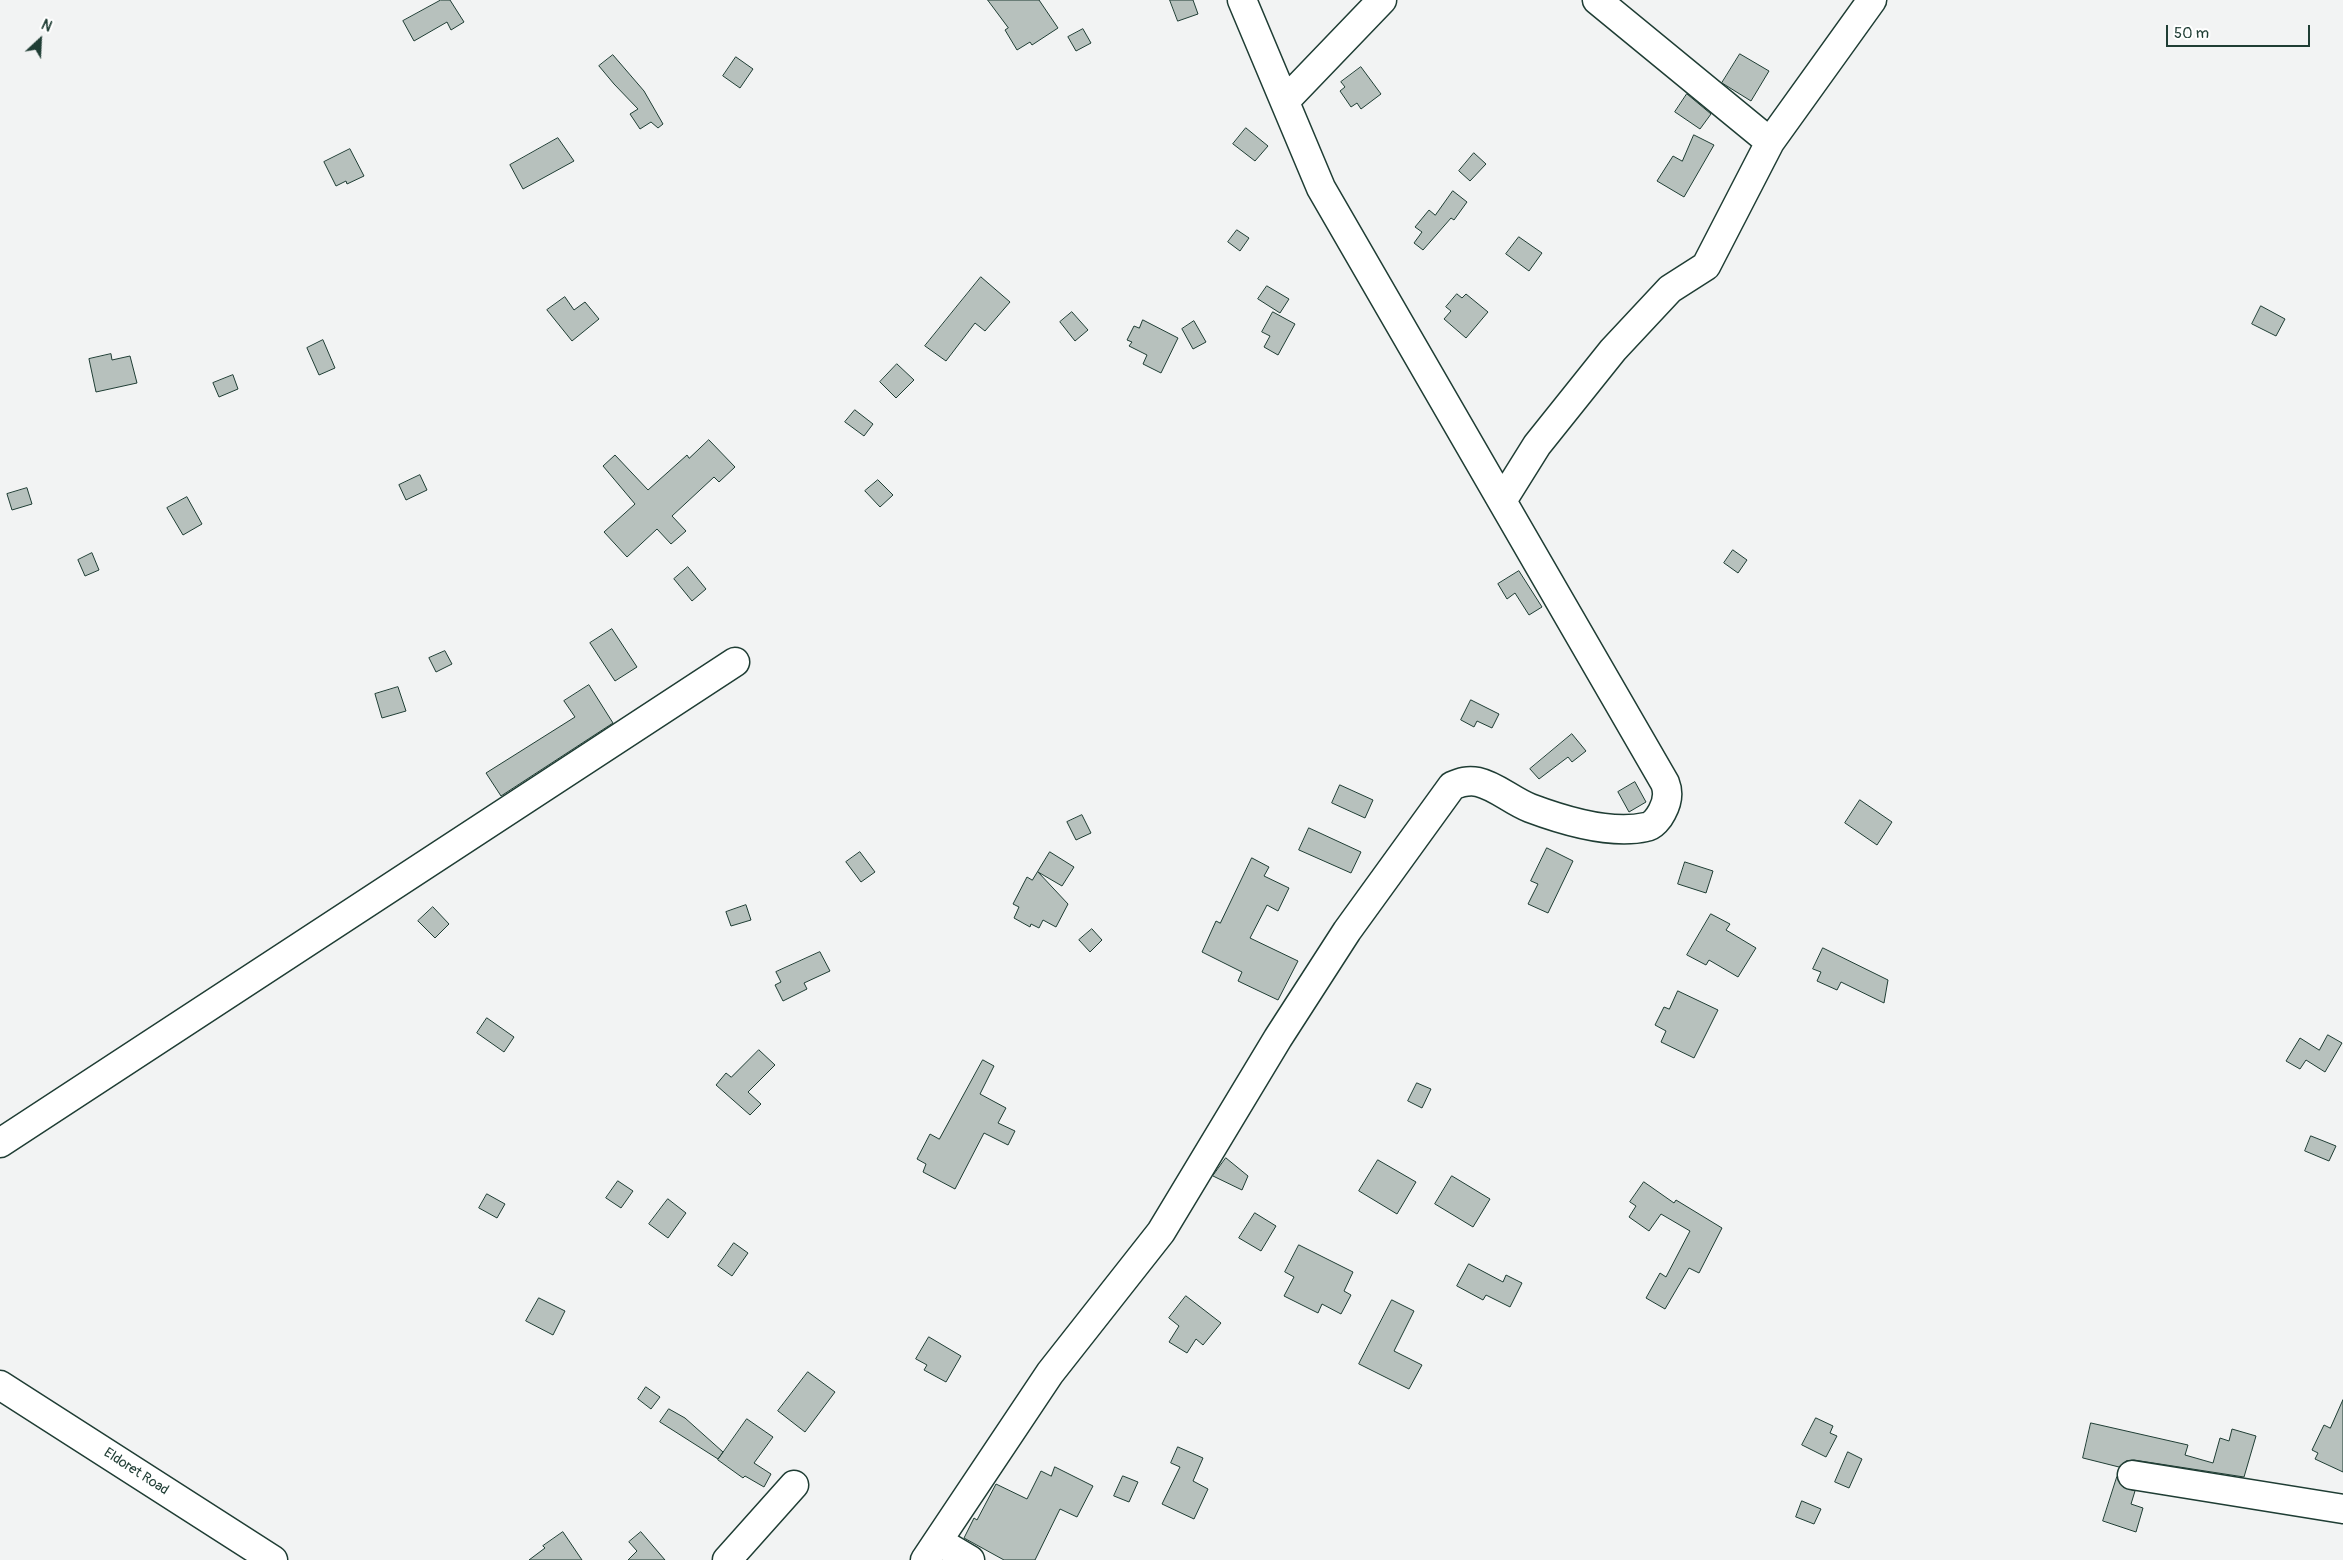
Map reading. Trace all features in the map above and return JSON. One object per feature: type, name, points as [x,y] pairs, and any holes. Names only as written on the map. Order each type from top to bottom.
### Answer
[{"type":"main road","points":[[970,1560],[932,1550],[1050,1373],[1161,1232],[1278,1038],[1326,964],[1452,786],[1464,781],[1480,782],[1528,807],[1592,826],[1648,827],[1658,819],[1664,809],[1668,789],[1322,188],[1242,0]]},
{"type":"main road","points":[[1286,101],[1382,0]]},
{"type":"main road","points":[[1597,0],[1770,142]]},
{"type":"main road","points":[[1502,501],[1537,445],[1613,350],[1670,289],[1706,266],[1770,142],[1872,0]]},
{"type":"main road","points":[[0,1143],[735,662]]},
{"type":"main road","name":"Eldoret Road","points":[[0,1385],[273,1560]]},
{"type":"main road","points":[[2132,1476],[2343,1509]]},
{"type":"main road","points":[[727,1560],[794,1485]]},
{"type":"building","points":[[441,0],[450,0],[464,22],[451,30],[447,22],[414,41],[403,21]]},
{"type":"building","points":[[988,0],[1039,0],[1058,28],[1032,45],[1030,42],[1017,50],[1005,30],[1008,28]]},
{"type":"building","points":[[1170,0],[1193,0],[1198,14],[1178,21]]},
{"type":"building","points":[[1083,29],[1091,43],[1076,51],[1068,37]]},
{"type":"building","points":[[1740,54],[1769,71],[1751,101],[1722,83]]},
{"type":"building","points":[[613,55],[644,91],[663,124],[658,128],[651,122],[640,129],[630,114],[638,109],[599,66]]},
{"type":"building","points":[[736,57],[753,69],[740,88],[723,76]]},
{"type":"building","points":[[1361,67],[1381,94],[1361,109],[1357,103],[1351,107],[1340,91],[1345,87],[1341,82]]},
{"type":"building","points":[[1687,94],[1711,114],[1700,129],[1675,112]]},
{"type":"building","points":[[1246,128],[1268,146],[1255,161],[1233,144]]},
{"type":"building","points":[[1694,135],[1714,145],[1684,197],[1657,181],[1673,156],[1682,161]]},
{"type":"building","points":[[558,138],[574,161],[523,189],[510,165]]},
{"type":"building","points":[[350,149],[364,176],[347,184],[346,181],[336,186],[324,162]]},
{"type":"building","points":[[1474,153],[1486,164],[1470,181],[1459,171]]},
{"type":"building","points":[[1453,191],[1467,202],[1454,220],[1451,218],[1423,250],[1414,243],[1422,232],[1415,227],[1429,210],[1435,215]]},
{"type":"building","points":[[1237,230],[1249,238],[1240,251],[1228,242]]},
{"type":"building","points":[[1519,237],[1542,253],[1529,271],[1506,254]]},
{"type":"building","points":[[981,277],[1010,302],[985,331],[975,323],[946,361],[925,346]]},
{"type":"building","points":[[1267,286],[1289,299],[1280,313],[1258,299]]},
{"type":"building","points":[[1457,294],[1462,298],[1466,294],[1488,312],[1466,338],[1444,319],[1451,311],[1446,307]]},
{"type":"building","points":[[565,297],[574,310],[585,302],[599,319],[572,341],[547,310]]},
{"type":"building","points":[[2261,306],[2285,319],[2276,336],[2252,324]]},
{"type":"building","points":[[1072,312],[1088,330],[1075,341],[1060,322]]},
{"type":"building","points":[[1273,312],[1295,324],[1278,355],[1264,347],[1270,336],[1262,332]]},
{"type":"building","points":[[1143,320],[1178,338],[1161,373],[1143,364],[1147,355],[1129,346],[1132,342],[1127,340],[1134,326],[1139,328]]},
{"type":"building","points":[[1194,321],[1206,342],[1193,349],[1182,329]]},
{"type":"building","points":[[323,340],[335,368],[319,375],[307,348]]},
{"type":"building","points":[[111,354],[112,360],[130,356],[137,383],[96,392],[89,359]]},
{"type":"building","points":[[897,364],[914,380],[896,398],[880,382]]},
{"type":"building","points":[[233,375],[238,389],[219,397],[213,383]]},
{"type":"building","points":[[855,410],[873,424],[864,436],[845,422]]},
{"type":"building","points":[[709,440],[735,467],[719,482],[714,477],[672,516],[686,531],[671,544],[657,529],[627,557],[604,532],[635,504],[603,466],[615,455],[648,490],[687,455],[689,458]]},
{"type":"building","points":[[420,475],[427,490],[406,500],[399,485]]},
{"type":"building","points":[[878,480],[893,495],[880,507],[865,491]]},
{"type":"building","points":[[27,488],[32,504],[12,510],[7,494]]},
{"type":"building","points":[[187,497],[202,524],[183,535],[167,508]]},
{"type":"building","points":[[1733,550],[1747,560],[1738,573],[1724,563]]},
{"type":"building","points":[[92,553],[99,570],[85,576],[78,560]]},
{"type":"building","points":[[688,567],[706,589],[692,601],[674,579]]},
{"type":"building","points":[[1519,571],[1542,607],[1529,615],[1515,593],[1507,599],[1498,584]]},
{"type":"building","points":[[612,629],[637,667],[615,681],[590,643]]},
{"type":"building","points":[[445,651],[452,664],[436,672],[429,658]]},
{"type":"building","points":[[589,685],[613,723],[501,796],[486,773],[575,717],[564,701]]},
{"type":"building","points":[[398,687],[406,711],[382,718],[375,694]]},
{"type":"building","points":[[1471,700],[1499,714],[1492,728],[1477,721],[1474,727],[1461,720]]},
{"type":"building","points":[[1572,734],[1586,751],[1572,762],[1568,757],[1539,779],[1530,769]]},
{"type":"building","points":[[1635,782],[1646,802],[1629,812],[1618,792]]},
{"type":"building","points":[[1340,785],[1373,800],[1365,818],[1332,803]]},
{"type":"building","points":[[1860,800],[1892,822],[1877,845],[1845,823]]},
{"type":"building","points":[[1082,815],[1091,833],[1076,840],[1067,822]]},
{"type":"building","points":[[1309,828],[1361,852],[1351,873],[1299,850]]},
{"type":"building","points":[[1547,848],[1573,861],[1548,913],[1528,904],[1538,884],[1531,881]]},
{"type":"building","points":[[860,852],[875,872],[861,882],[846,862]]},
{"type":"building","points":[[1050,852],[1074,867],[1062,886],[1038,872],[1068,904],[1056,927],[1043,920],[1039,928],[1031,924],[1030,927],[1014,918],[1019,907],[1013,904],[1027,877],[1032,880]]},
{"type":"building","points":[[1252,858],[1269,867],[1264,876],[1289,888],[1278,911],[1267,905],[1250,938],[1298,961],[1278,1000],[1238,981],[1242,972],[1202,952],[1216,921],[1220,923]]},
{"type":"building","points":[[1685,862],[1713,871],[1706,893],[1678,884]]},
{"type":"building","points":[[746,905],[751,920],[731,926],[726,912]]},
{"type":"building","points":[[433,907],[449,924],[435,938],[418,921]]},
{"type":"building","points":[[1711,914],[1730,924],[1726,930],[1756,948],[1738,977],[1709,960],[1706,965],[1687,955]]},
{"type":"building","points":[[1092,929],[1102,940],[1090,952],[1079,940]]},
{"type":"building","points":[[1823,948],[1888,980],[1884,1003],[1841,982],[1837,990],[1817,981],[1821,972],[1813,969]]},
{"type":"building","points":[[820,952],[830,971],[804,983],[807,989],[783,1001],[775,985],[781,982],[776,972]]},
{"type":"building","points":[[1678,991],[1718,1010],[1694,1058],[1661,1042],[1666,1031],[1655,1025],[1664,1007],[1669,1009]]},
{"type":"building","points":[[487,1018],[514,1037],[504,1052],[477,1033]]},
{"type":"building","points":[[2328,1035],[2342,1043],[2325,1072],[2306,1060],[2300,1069],[2286,1061],[2300,1038],[2319,1050]]},
{"type":"building","points":[[759,1050],[775,1065],[748,1092],[761,1104],[750,1115],[716,1085],[726,1073],[731,1077]]},
{"type":"building","points":[[983,1060],[994,1066],[980,1094],[1006,1108],[998,1123],[1015,1131],[1008,1145],[984,1133],[955,1189],[923,1172],[926,1164],[917,1159],[930,1134],[939,1139]]},
{"type":"building","points":[[1417,1083],[1431,1089],[1422,1108],[1408,1101]]},
{"type":"building","points":[[2311,1136],[2336,1146],[2329,1161],[2305,1151]]},
{"type":"building","points":[[1226,1158],[1248,1176],[1242,1190],[1213,1176]]},
{"type":"building","points":[[1378,1160],[1416,1182],[1397,1214],[1359,1191]]},
{"type":"building","points":[[1452,1176],[1490,1199],[1473,1227],[1435,1204]]},
{"type":"building","points":[[618,1181],[633,1191],[621,1208],[606,1198]]},
{"type":"building","points":[[1644,1182],[1674,1203],[1676,1200],[1722,1228],[1699,1273],[1689,1268],[1665,1309],[1646,1298],[1660,1273],[1666,1277],[1690,1231],[1661,1214],[1649,1231],[1629,1217],[1636,1206],[1630,1202]]},
{"type":"building","points":[[487,1194],[505,1204],[497,1218],[479,1208]]},
{"type":"building","points":[[668,1199],[686,1213],[668,1238],[649,1224]]},
{"type":"building","points":[[1255,1213],[1276,1226],[1261,1251],[1239,1238]]},
{"type":"building","points":[[734,1243],[748,1253],[732,1276],[718,1266]]},
{"type":"building","points":[[1299,1245],[1353,1272],[1344,1291],[1351,1295],[1341,1314],[1322,1304],[1318,1313],[1284,1296],[1294,1277],[1285,1272]]},
{"type":"building","points":[[1469,1264],[1503,1282],[1506,1275],[1522,1283],[1510,1307],[1486,1295],[1483,1300],[1457,1286]]},
{"type":"building","points":[[1186,1296],[1221,1323],[1203,1345],[1196,1339],[1187,1353],[1169,1342],[1179,1326],[1169,1318]]},
{"type":"building","points":[[539,1298],[565,1311],[553,1335],[526,1321]]},
{"type":"building","points":[[1392,1300],[1414,1311],[1394,1351],[1422,1365],[1409,1389],[1359,1364]]},
{"type":"building","points":[[929,1337],[961,1356],[946,1382],[924,1370],[927,1365],[916,1359]]},
{"type":"building","points":[[808,1372],[835,1392],[805,1432],[778,1411]]},
{"type":"building","points":[[646,1387],[660,1397],[651,1409],[638,1399]]},
{"type":"building","points":[[2343,1400],[2343,1472],[2315,1459],[2318,1453],[2312,1450],[2324,1425],[2330,1428]]},
{"type":"building","points":[[669,1409],[685,1418],[723,1452],[718,1459],[660,1422]]},
{"type":"building","points":[[1816,1418],[1833,1426],[1830,1433],[1837,1436],[1826,1457],[1802,1445]]},
{"type":"building","points":[[747,1419],[773,1437],[754,1463],[771,1474],[764,1487],[745,1476],[743,1478],[718,1460]]},
{"type":"building","points":[[2091,1423],[2188,1445],[2185,1455],[2213,1463],[2220,1438],[2229,1441],[2232,1429],[2256,1436],[2244,1477],[2134,1460],[2126,1461],[2119,1467],[2083,1458]]},
{"type":"building","points":[[1178,1447],[1203,1458],[1193,1481],[1208,1489],[1194,1519],[1162,1504],[1180,1467],[1171,1463]]},
{"type":"building","points":[[1848,1452],[1862,1459],[1849,1488],[1835,1482]]},
{"type":"building","points":[[1055,1467],[1093,1486],[1077,1517],[1060,1509],[1035,1560],[1004,1560],[964,1538],[974,1518],[977,1520],[996,1484],[1027,1499],[1041,1471],[1051,1476]]},
{"type":"building","points":[[1123,1476],[1138,1482],[1129,1502],[1114,1496]]},
{"type":"building","points":[[2117,1477],[2123,1487],[2135,1491],[2131,1504],[2143,1508],[2136,1532],[2103,1521]]},
{"type":"building","points":[[1802,1501],[1821,1509],[1814,1524],[1796,1517]]},
{"type":"building","points":[[563,1532],[582,1560],[529,1560],[545,1548],[543,1546]]},
{"type":"building","points":[[641,1532],[665,1560],[628,1560],[637,1551],[629,1542]]}]
